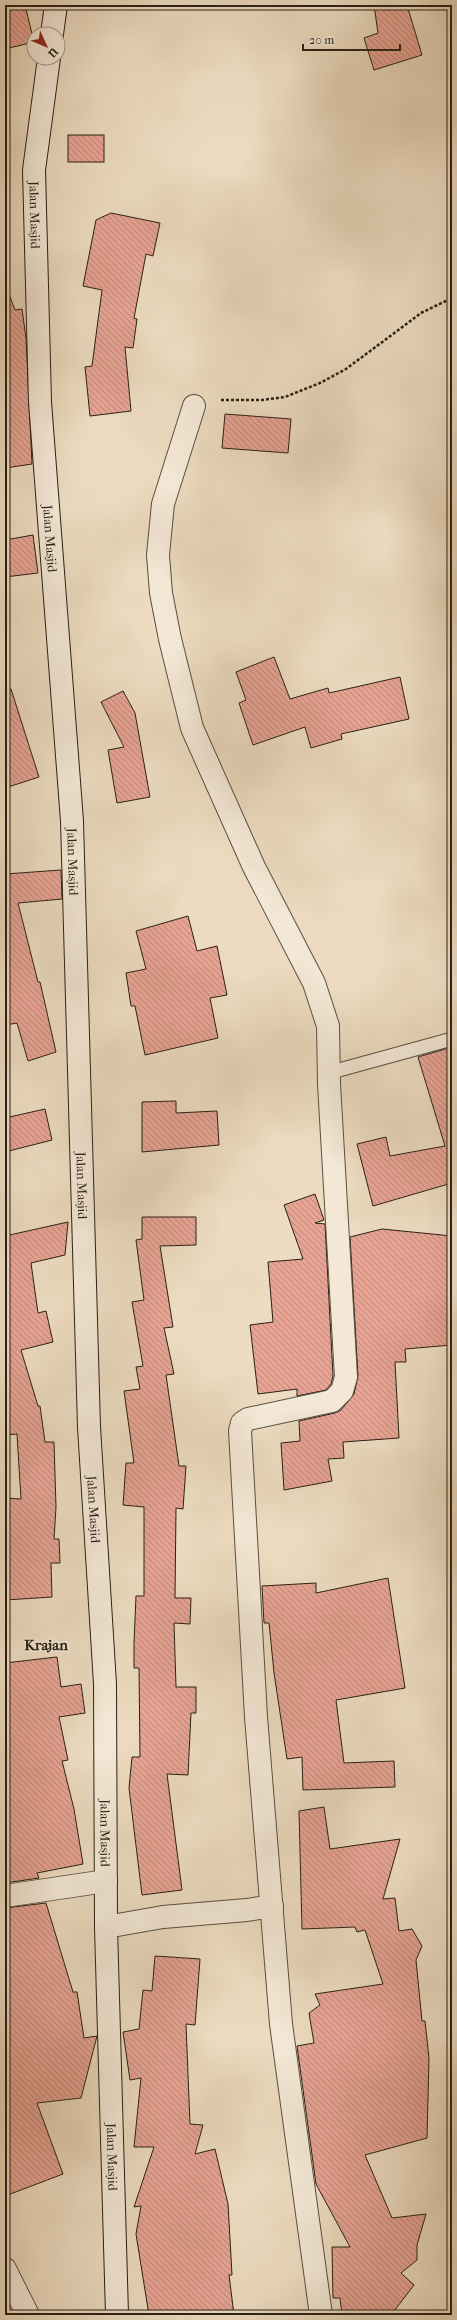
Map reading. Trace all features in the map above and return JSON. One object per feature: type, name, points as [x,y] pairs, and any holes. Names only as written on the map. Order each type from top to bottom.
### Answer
[{"type":"street","points":[[53,26],[56,5]]},
{"type":"street","name":"Jalan Masjid","points":[[48,66],[34,170],[40,402],[72,821],[89,1419],[105,1684],[106,1927],[117,2315]]},
{"type":"street","points":[[194,406],[163,504],[158,555],[161,593],[170,639],[192,728],[254,867],[314,983],[328,1026],[328,1073],[346,1377],[342,1391],[332,1401],[248,1419],[242,1423],[240,1431],[256,1717],[281,2024],[321,2315]]},
{"type":"street","points":[[5,1896],[106,1881]]},
{"type":"street","points":[[106,1927],[163,1917],[248,1910],[272,1906]]},
{"type":"street","points":[[5,2269],[18,2308]]},
{"type":"lane","points":[[328,1073],[452,1039]]},
{"type":"path","points":[[194,406],[220,400],[262,400],[285,397],[346,369],[421,313],[452,298]]},
{"type":"building","points":[[5,5],[25,5],[30,26],[26,26],[26,44],[5,49]]},
{"type":"building","points":[[374,5],[407,5],[422,55],[374,70],[364,38],[378,33]]},
{"type":"building","points":[[68,135],[104,135],[104,162],[68,162]]},
{"type":"building","points":[[111,213],[160,223],[153,256],[146,254],[134,318],[137,319],[133,348],[125,347],[131,411],[90,416],[85,367],[92,366],[102,290],[83,286],[96,220]]},
{"type":"building","points":[[7,289],[15,310],[22,309],[26,338],[32,464],[5,468],[5,290]]},
{"type":"building","points":[[225,414],[291,419],[288,453],[222,448]]},
{"type":"building","points":[[33,535],[38,573],[5,577],[5,540]]},
{"type":"building","points":[[274,657],[290,699],[328,688],[329,693],[400,677],[409,719],[341,734],[342,739],[311,748],[305,727],[253,745],[239,703],[246,700],[236,672]]},
{"type":"building","points":[[11,689],[39,777],[5,788],[5,690]]},
{"type":"building","points":[[123,691],[135,713],[150,797],[117,803],[108,750],[124,747],[101,702]]},
{"type":"building","points":[[61,870],[62,899],[18,903],[38,982],[40,982],[56,1052],[28,1061],[17,1023],[5,1025],[5,874]]},
{"type":"building","points":[[188,916],[197,951],[217,946],[227,995],[210,998],[218,1038],[145,1055],[135,1006],[131,1006],[126,973],[146,969],[136,931]]},
{"type":"building","points":[[452,1047],[452,1183],[373,1206],[357,1144],[386,1137],[390,1156],[445,1146],[418,1057]]},
{"type":"building","points":[[176,1101],[176,1113],[217,1111],[219,1145],[142,1152],[142,1102]]},
{"type":"building","points":[[45,1109],[52,1140],[5,1152],[5,1118]]},
{"type":"building","points":[[315,1194],[324,1220],[315,1223],[325,1224],[333,1376],[331,1384],[326,1390],[297,1396],[297,1389],[258,1394],[250,1325],[273,1322],[268,1262],[303,1259],[284,1205]]},
{"type":"building","points":[[142,1217],[196,1217],[196,1245],[160,1246],[173,1327],[164,1328],[174,1374],[166,1375],[179,1466],[186,1466],[183,1509],[176,1508],[175,1598],[191,1598],[190,1624],[174,1623],[176,1687],[196,1687],[196,1713],[191,1713],[188,1775],[167,1774],[182,1890],[142,1895],[129,1788],[132,1757],[140,1757],[139,1668],[134,1668],[134,1643],[136,1596],[144,1596],[144,1507],[123,1505],[126,1463],[134,1463],[124,1391],[140,1389],[136,1367],[143,1366],[132,1302],[144,1300],[136,1240],[142,1239]]},
{"type":"building","points":[[68,1222],[65,1255],[31,1263],[38,1313],[46,1311],[53,1342],[21,1350],[38,1406],[40,1406],[45,1442],[54,1442],[56,1507],[54,1539],[59,1539],[60,1563],[51,1563],[52,1597],[5,1600],[5,1498],[21,1499],[17,1434],[5,1435],[5,1236]]},
{"type":"building","points":[[382,1229],[452,1236],[452,1345],[405,1349],[406,1362],[395,1362],[399,1438],[343,1442],[344,1458],[328,1459],[332,1481],[284,1490],[281,1443],[300,1441],[299,1421],[335,1413],[341,1410],[354,1394],[358,1376],[350,1237]]},
{"type":"building","points":[[388,1578],[405,1688],[336,1700],[344,1763],[394,1761],[395,1787],[303,1790],[302,1757],[287,1759],[274,1673],[269,1623],[264,1623],[262,1586],[316,1583],[316,1593]]},
{"type":"building","points":[[57,1657],[61,1687],[81,1684],[85,1713],[59,1717],[68,1760],[62,1761],[74,1809],[83,1864],[37,1873],[39,1878],[5,1883],[5,1663]]},
{"type":"building","points":[[324,1807],[330,1849],[400,1839],[383,1899],[395,1898],[399,1931],[412,1929],[422,1946],[416,1960],[422,2021],[425,2021],[429,2058],[427,2138],[365,2155],[392,2218],[426,2214],[417,2245],[417,2260],[401,2273],[414,2285],[391,2315],[342,2315],[340,2298],[333,2298],[332,2247],[350,2247],[316,2184],[297,2046],[314,2043],[309,2013],[320,2005],[315,1994],[383,1984],[365,1930],[357,1932],[355,1927],[302,1929],[299,1811]]},
{"type":"building","points":[[46,1903],[73,1992],[77,1992],[84,2038],[97,2036],[81,2098],[37,2103],[63,2174],[5,2196],[5,1908]]},
{"type":"building","points":[[155,1956],[200,1959],[195,2025],[186,2024],[190,2124],[203,2125],[195,2154],[215,2149],[228,2204],[232,2275],[229,2275],[234,2315],[149,2315],[136,2234],[141,2206],[134,2207],[154,2147],[134,2147],[141,2078],[130,2080],[123,2032],[139,2029],[143,1990],[152,1991]]},
{"type":"district","name":"Krajan","points":[[46,1645]]}]
